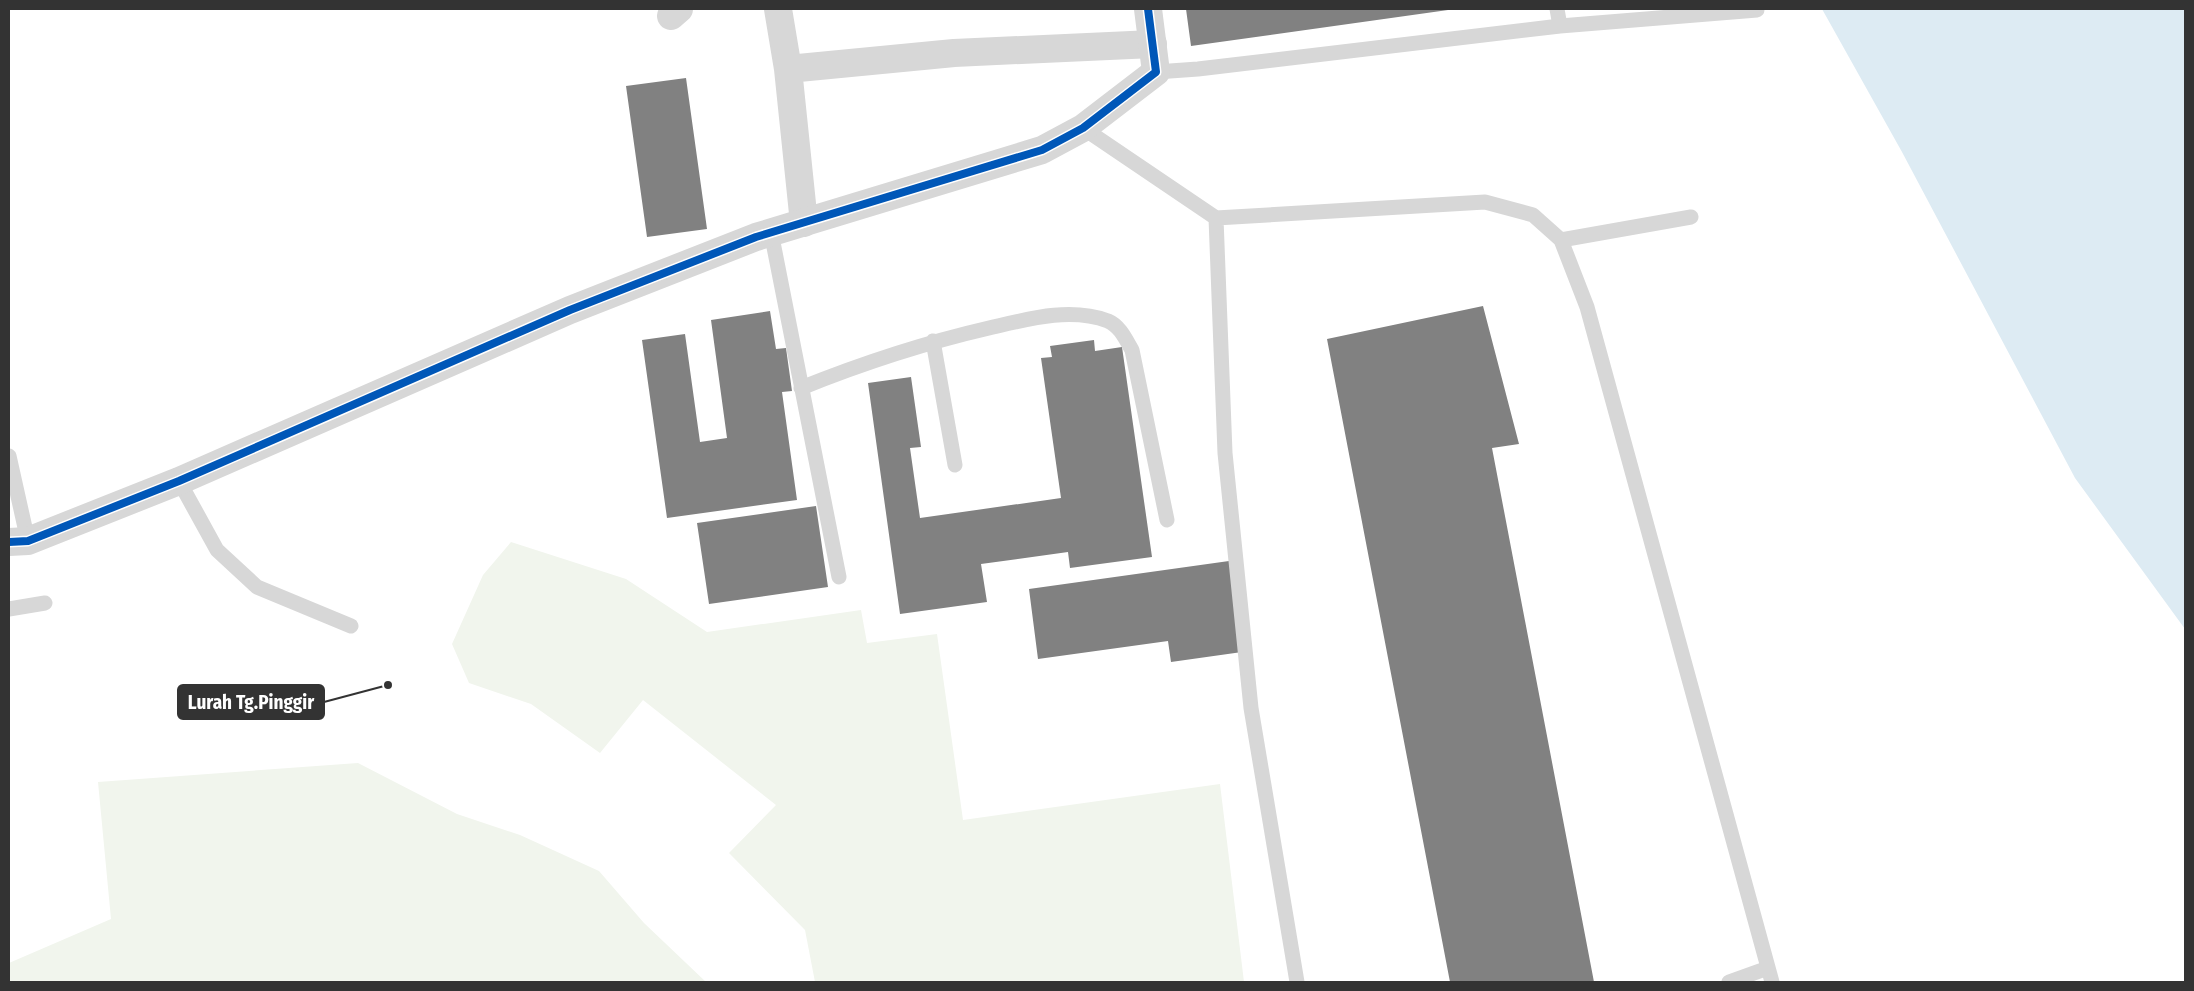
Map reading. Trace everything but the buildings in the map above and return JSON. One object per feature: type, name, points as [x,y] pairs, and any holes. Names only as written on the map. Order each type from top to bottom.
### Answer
[{"type":"street","points":[[778,9],[788,69],[804,223]]},
{"type":"street","points":[[18,542],[179,481],[570,310],[771,232],[1042,150],[1083,128],[1156,72],[1148,9]]},
{"type":"street","points":[[788,69],[954,54],[1153,44]]},
{"type":"lane","points":[[1556,9],[1560,26]]},
{"type":"lane","points":[[1156,72],[1198,69],[1560,26],[1757,10]]},
{"type":"lane","points":[[1083,128],[1216,218],[1485,202],[1533,215],[1561,240],[1587,307],[1770,975],[1729,982]]},
{"type":"lane","points":[[1561,240],[1691,216]]},
{"type":"lane","points":[[1216,218],[1225,453],[1251,708],[1297,982]]},
{"type":"lane","points":[[771,232],[839,577]]},
{"type":"lane","points":[[801,388],[862,363],[934,341],[1036,317],[1078,314],[1110,322],[1122,332],[1132,350],[1167,520]]},
{"type":"lane","points":[[934,341],[955,465]]},
{"type":"lane","points":[[9,456],[18,542]]},
{"type":"lane","points":[[179,481],[217,550],[257,587],[351,626]]},
{"type":"lane","points":[[9,609],[45,603]]},
{"type":"shaded area","points":[[1822,9],[2185,9],[2185,629],[2075,478],[1902,152]]},
{"type":"shaded area","points":[[511,542],[626,579],[707,632],[861,610],[867,643],[937,634],[963,820],[1220,784],[1244,982],[815,982],[805,930],[729,853],[776,805],[643,700],[600,753],[531,704],[469,683],[452,644],[483,575]]},
{"type":"shaded area","points":[[358,763],[457,814],[520,835],[599,871],[644,923],[706,982],[9,982],[9,963],[111,919],[98,782]]},
{"type":"cycle path","points":[[9,542],[28,541],[179,481],[570,310],[756,237],[1042,150],[1083,128],[1156,72],[1148,9]]},
{"type":"place","name":"Lurah Tg.Pinggir","points":[[388,685]]}]
